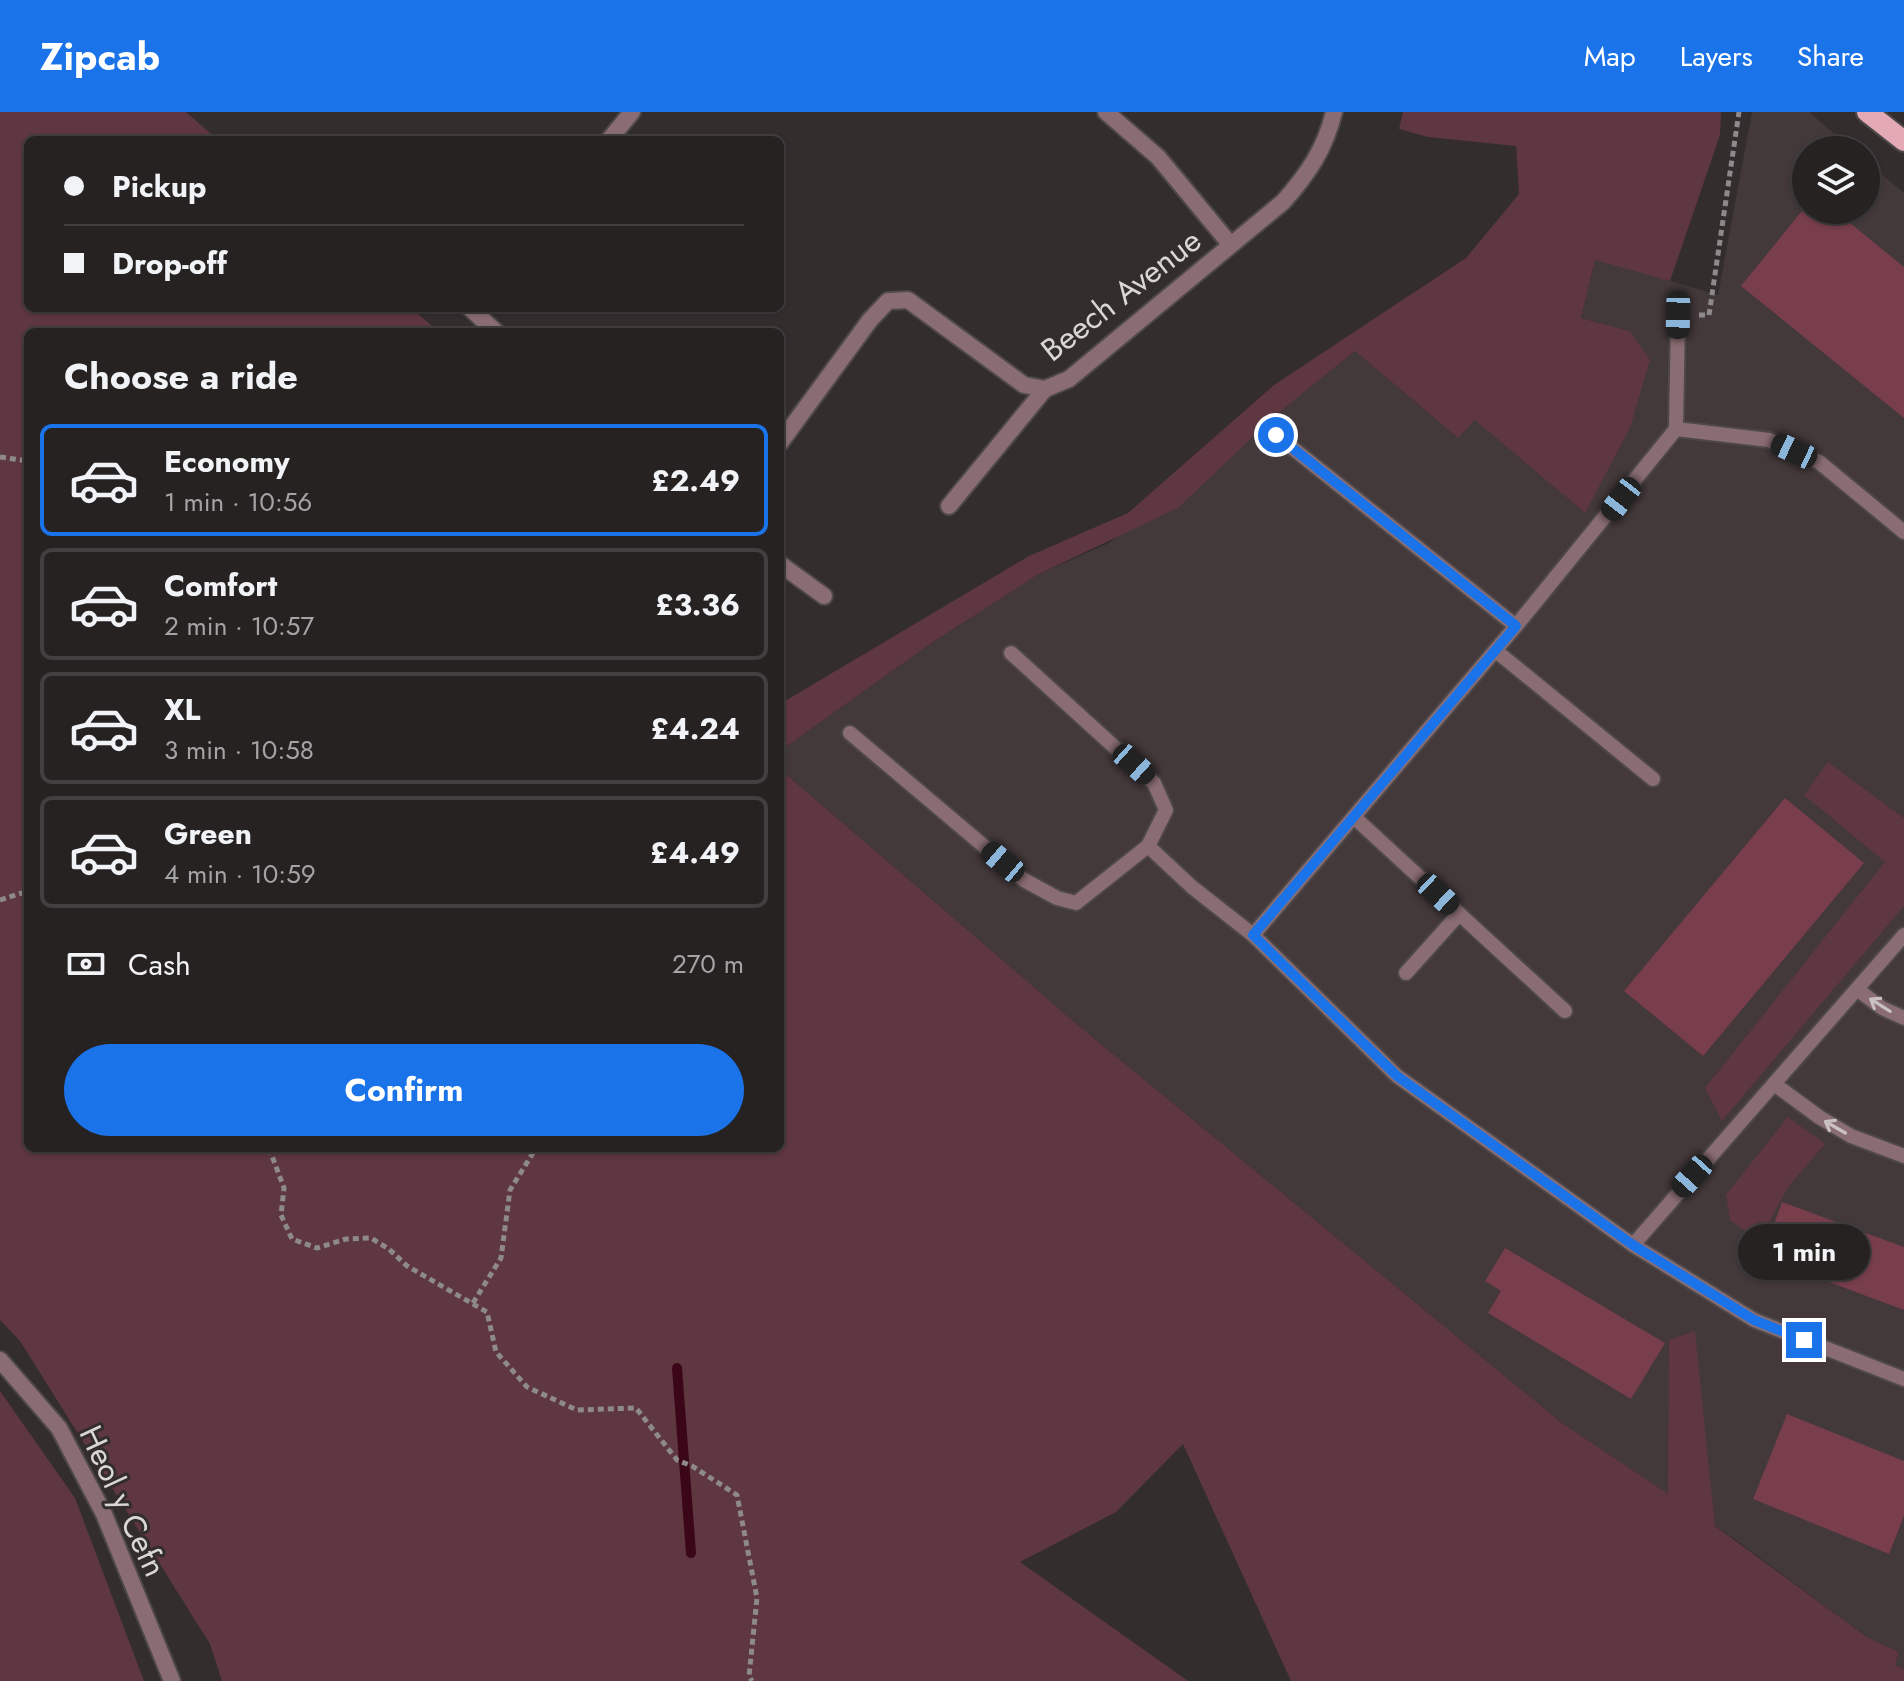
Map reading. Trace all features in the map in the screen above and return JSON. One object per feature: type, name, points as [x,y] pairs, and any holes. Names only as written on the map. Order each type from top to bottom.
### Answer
[{"type":"main road","points":[[1867,112],[1904,141]]},
{"type":"street","points":[[1106,112],[1158,157],[1230,244]]},
{"type":"street","name":"Beech Avenue","points":[[784,438],[870,320],[888,301],[908,300],[1024,385],[1045,389],[1069,379],[1283,202],[1311,171],[1329,135],[1334,112]]},
{"type":"street","points":[[612,136],[629,113]]},
{"type":"street","points":[[474,312],[492,328]]},
{"type":"street","points":[[949,506],[1045,389]]},
{"type":"street","points":[[784,567],[824,596]]},
{"type":"street","name":"Heol y Cefn","points":[[0,1360],[59,1428],[104,1514],[172,1681]]},
{"type":"lane","points":[[1253,935],[1496,651],[1676,429],[1678,315]]},
{"type":"lane","points":[[1676,429],[1769,440],[1782,445],[1819,462],[1904,532]]},
{"type":"lane","points":[[1276,435],[1516,626]]},
{"type":"lane","points":[[1496,651],[1653,779]]},
{"type":"lane","points":[[850,733],[1024,880],[1057,898],[1076,903],[1148,846],[1166,810],[1154,783],[1011,653]]},
{"type":"lane","points":[[1354,817],[1565,1011]]},
{"type":"lane","points":[[1148,846],[1192,887],[1253,935],[1397,1076],[1633,1245],[1754,1320],[1904,1379]]},
{"type":"lane","points":[[1406,973],[1459,914]]},
{"type":"lane","points":[[1633,1245],[1904,935]]},
{"type":"lane","points":[[1858,990],[1882,1008],[1904,1018]]},
{"type":"lane","points":[[1774,1084],[1851,1136],[1904,1156]]},
{"type":"path","points":[[1678,315],[1709,315],[1739,112]]},
{"type":"path","points":[[0,457],[24,460]]},
{"type":"path","points":[[0,900],[24,894]]},
{"type":"path","points":[[270,1152],[284,1188],[281,1215],[292,1239],[317,1248],[346,1239],[371,1238],[407,1266],[487,1312],[496,1352],[527,1387],[577,1410],[636,1408],[677,1460],[737,1495],[757,1598],[749,1676],[752,1681]]},
{"type":"path","points":[[473,1303],[501,1258],[510,1190],[534,1152]]},
{"type":"shaded area","points":[[0,112],[186,112],[213,136],[24,136],[24,312],[416,312],[434,328],[24,328],[24,1152],[784,1152],[784,772],[1079,1026],[1562,1423],[1668,1494],[1669,1340],[1695,1331],[1715,1526],[1867,1637],[1899,1652],[1895,1665],[1904,1669],[1904,1681],[1291,1681],[1183,1444],[1116,1512],[1020,1562],[1188,1681],[222,1681],[210,1644],[20,1341],[0,1320]]},
{"type":"shaded area","points":[[1403,112],[1721,112],[1720,135],[1670,281],[1595,260],[1581,318],[1630,331],[1650,360],[1630,428],[1585,513],[1475,420],[1458,438],[1355,351],[1278,413],[1178,508],[1039,574],[933,642],[784,748],[784,702],[1029,556],[1128,513],[1274,385],[1466,258],[1519,194],[1516,146],[1428,137],[1399,129]]},
{"type":"shaded area","points":[[1752,112],[1809,112],[1837,136],[1792,136],[1792,224],[1880,224],[1880,173],[1904,193],[1904,1669],[1895,1665],[1899,1652],[1867,1637],[1733,1538],[1562,1423],[1079,1026],[784,772],[784,748],[933,642],[1039,574],[1109,543],[1355,351],[1458,438],[1475,419],[1585,513],[1630,331],[1581,318],[1595,259],[1718,295]]},
{"type":"shaded area","points":[[1828,762],[1904,818],[1904,906],[1722,1121],[1705,1088],[1885,862],[1804,795]]},
{"type":"shaded area","points":[[1788,1117],[1825,1144],[1788,1187],[1759,1241],[1730,1220],[1726,1195]]},
{"type":"shaded area","points":[[0,1391],[75,1498],[144,1681],[0,1681]]},
{"type":"building","points":[[1792,223],[1851,224],[1904,267],[1904,418],[1741,286]]},
{"type":"building","points":[[1785,798],[1864,863],[1703,1056],[1624,991]]},
{"type":"building","points":[[1782,1202],[1904,1247],[1904,1310],[1762,1257]]},
{"type":"building","points":[[1505,1248],[1665,1343],[1631,1399],[1488,1313],[1501,1291],[1485,1281]]},
{"type":"building","points":[[1787,1414],[1904,1461],[1904,1516],[1889,1554],[1753,1499]]},
{"type":"waterway","points":[[677,1368],[691,1553]]},
{"type":"route","points":[[1276,435],[1516,626],[1253,935],[1397,1076],[1633,1245],[1754,1320],[1804,1340]]}]
